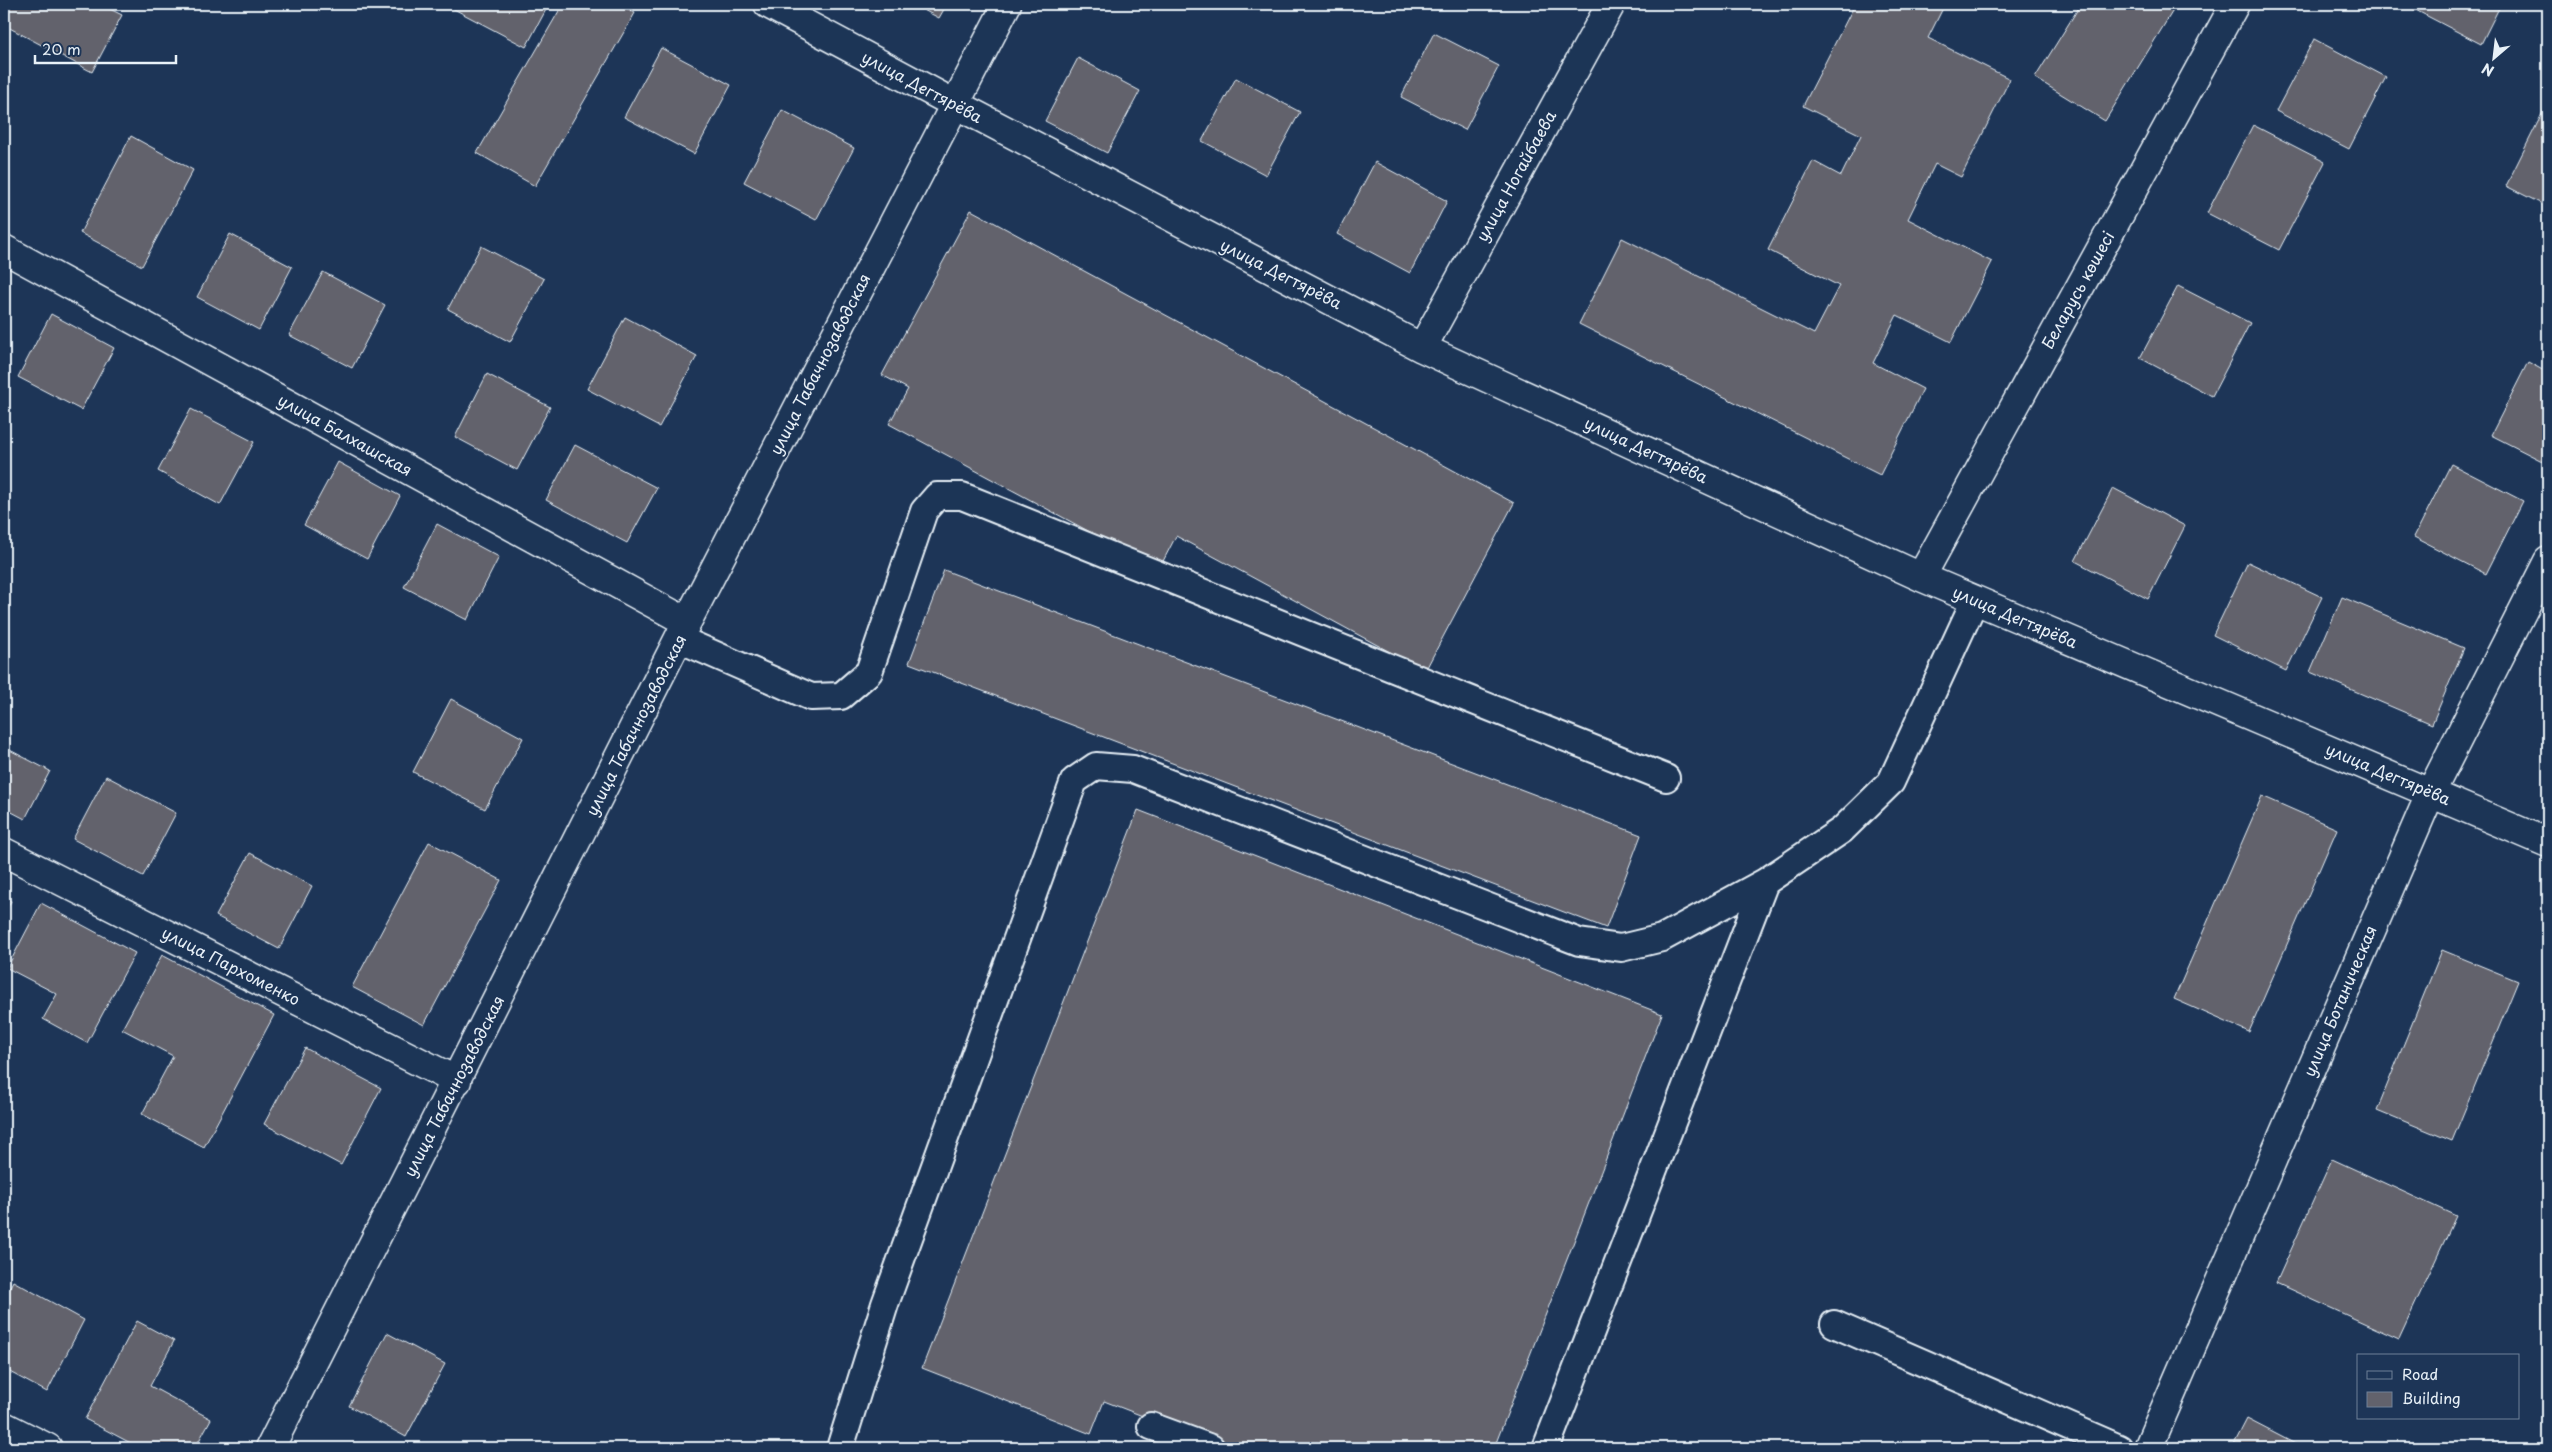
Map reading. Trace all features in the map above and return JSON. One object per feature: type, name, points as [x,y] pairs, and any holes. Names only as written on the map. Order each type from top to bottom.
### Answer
[{"type":"street","name":"улица Дегтярёва","points":[[768,4],[954,104],[1422,348],[1975,600],[2548,843]]},
{"type":"street","name":"улица Табачнозаводская","points":[[270,1448],[457,1081],[683,630],[1007,4]]},
{"type":"street","name":"улица Ногайбаева","points":[[1422,348],[1611,4]]},
{"type":"street","name":"Беларусь көшесі","points":[[1921,576],[2235,4]]},
{"type":"street","name":"улица Балхашская","points":[[4,248],[683,630]]},
{"type":"street","name":"улица Ботаническая","points":[[2148,1448],[2430,792],[2548,561]]},
{"type":"street","name":"улица Пархоменко","points":[[4,852],[457,1081]]},
{"type":"street","points":[[4,1426],[48,1448]]},
{"type":"lane","points":[[683,630],[811,697],[842,696],[869,672],[924,511],[937,496],[962,496],[1666,778]]},
{"type":"lane","points":[[840,1448],[885,1304],[1074,781],[1096,766],[1133,769],[1579,942],[1621,948],[1662,938],[1765,882],[1842,830],[1891,782],[1975,600]]},
{"type":"lane","points":[[1546,1448],[1765,882]]},
{"type":"lane","points":[[1834,1324],[2119,1448]]},
{"type":"lane","points":[[1151,1426],[1211,1448]]},
{"type":"building","points":[[8,4],[100,4],[122,15],[92,72],[4,25],[4,11]]},
{"type":"building","points":[[454,4],[549,4],[526,47],[452,8]]},
{"type":"building","points":[[563,4],[620,4],[635,13],[535,186],[477,153]]},
{"type":"building","points":[[912,4],[947,4],[939,18]]},
{"type":"building","points":[[1855,4],[1945,4],[1928,38],[2010,79],[1961,177],[1935,164],[1908,219],[1992,262],[1951,342],[1897,315],[1873,363],[1923,389],[1880,475],[1579,324],[1622,238],[1814,334],[1839,286],[1768,250],[1813,161],[1841,176],[1861,135],[1803,106]]},
{"type":"building","points":[[2081,4],[2177,4],[2105,121],[2035,78]]},
{"type":"building","points":[[2404,4],[2501,4],[2481,44]]},
{"type":"building","points":[[1434,33],[1499,66],[1465,130],[1401,97]]},
{"type":"building","points":[[2314,39],[2386,77],[2349,149],[2276,111]]},
{"type":"building","points":[[661,48],[731,85],[694,154],[624,117]]},
{"type":"building","points":[[1078,58],[1140,91],[1107,153],[1045,121]]},
{"type":"building","points":[[1236,78],[1300,112],[1266,175],[1202,141]]},
{"type":"building","points":[[2545,108],[2548,110],[2548,207],[2506,186]]},
{"type":"building","points":[[782,110],[854,148],[816,220],[744,182]]},
{"type":"building","points":[[2253,125],[2325,162],[2279,250],[2207,213]]},
{"type":"building","points":[[131,136],[193,170],[142,266],[80,233]]},
{"type":"building","points":[[1375,162],[1447,201],[1410,273],[1337,234]]},
{"type":"building","points":[[971,210],[1514,503],[1425,671],[1176,536],[1159,569],[889,424],[908,389],[882,375]]},
{"type":"building","points":[[230,234],[292,267],[259,330],[197,297]]},
{"type":"building","points":[[481,246],[544,279],[510,342],[448,309]]},
{"type":"building","points":[[323,272],[385,305],[352,368],[289,335]]},
{"type":"building","points":[[2178,286],[2250,323],[2212,396],[2140,358]]},
{"type":"building","points":[[51,314],[114,348],[81,410],[18,377]]},
{"type":"building","points":[[625,317],[697,356],[659,427],[587,389]]},
{"type":"building","points":[[2528,362],[2548,373],[2548,464],[2491,435]]},
{"type":"building","points":[[487,374],[550,407],[517,470],[455,437]]},
{"type":"building","points":[[191,409],[254,442],[220,505],[158,471]]},
{"type":"building","points":[[575,445],[657,488],[627,543],[546,500]]},
{"type":"building","points":[[338,462],[400,496],[367,559],[304,525]]},
{"type":"building","points":[[2451,464],[2523,501],[2486,574],[2414,537]]},
{"type":"building","points":[[2113,488],[2185,526],[2148,599],[2075,561]]},
{"type":"building","points":[[437,524],[499,557],[467,620],[404,587]]},
{"type":"building","points":[[2248,562],[2322,597],[2286,671],[2213,635]]},
{"type":"building","points":[[944,570],[1641,835],[1606,928],[909,663]]},
{"type":"building","points":[[2342,597],[2464,648],[2432,724],[2310,672]]},
{"type":"building","points":[[451,699],[523,738],[485,809],[413,772]]},
{"type":"building","points":[[4,747],[50,771],[25,819],[4,808]]},
{"type":"building","points":[[106,776],[176,813],[143,876],[73,839]]},
{"type":"building","points":[[2262,796],[2337,829],[2249,1032],[2174,999]]},
{"type":"building","points":[[1138,810],[1662,1014],[1494,1448],[1225,1448],[1104,1401],[1091,1434],[922,1368]]},
{"type":"building","points":[[429,842],[501,880],[424,1025],[352,987]]},
{"type":"building","points":[[250,853],[312,886],[279,949],[216,916]]},
{"type":"building","points":[[4,897],[11,901],[4,915]]},
{"type":"building","points":[[41,903],[135,953],[87,1043],[43,1019],[57,994],[7,968]]},
{"type":"building","points":[[2442,950],[2518,981],[2452,1141],[2377,1110]]},
{"type":"building","points":[[162,955],[274,1015],[204,1147],[142,1114],[173,1056],[122,1029]]},
{"type":"building","points":[[305,1048],[381,1088],[341,1165],[264,1124]]},
{"type":"building","points":[[2332,1159],[2456,1216],[2399,1339],[2276,1283]]},
{"type":"building","points":[[13,1281],[84,1320],[47,1392],[4,1369],[4,1298]]},
{"type":"building","points":[[137,1321],[174,1341],[150,1386],[211,1419],[195,1448],[140,1448],[85,1419]]},
{"type":"building","points":[[387,1333],[445,1364],[406,1437],[349,1406]]},
{"type":"building","points":[[2247,1419],[2303,1448],[2232,1448]]}]
